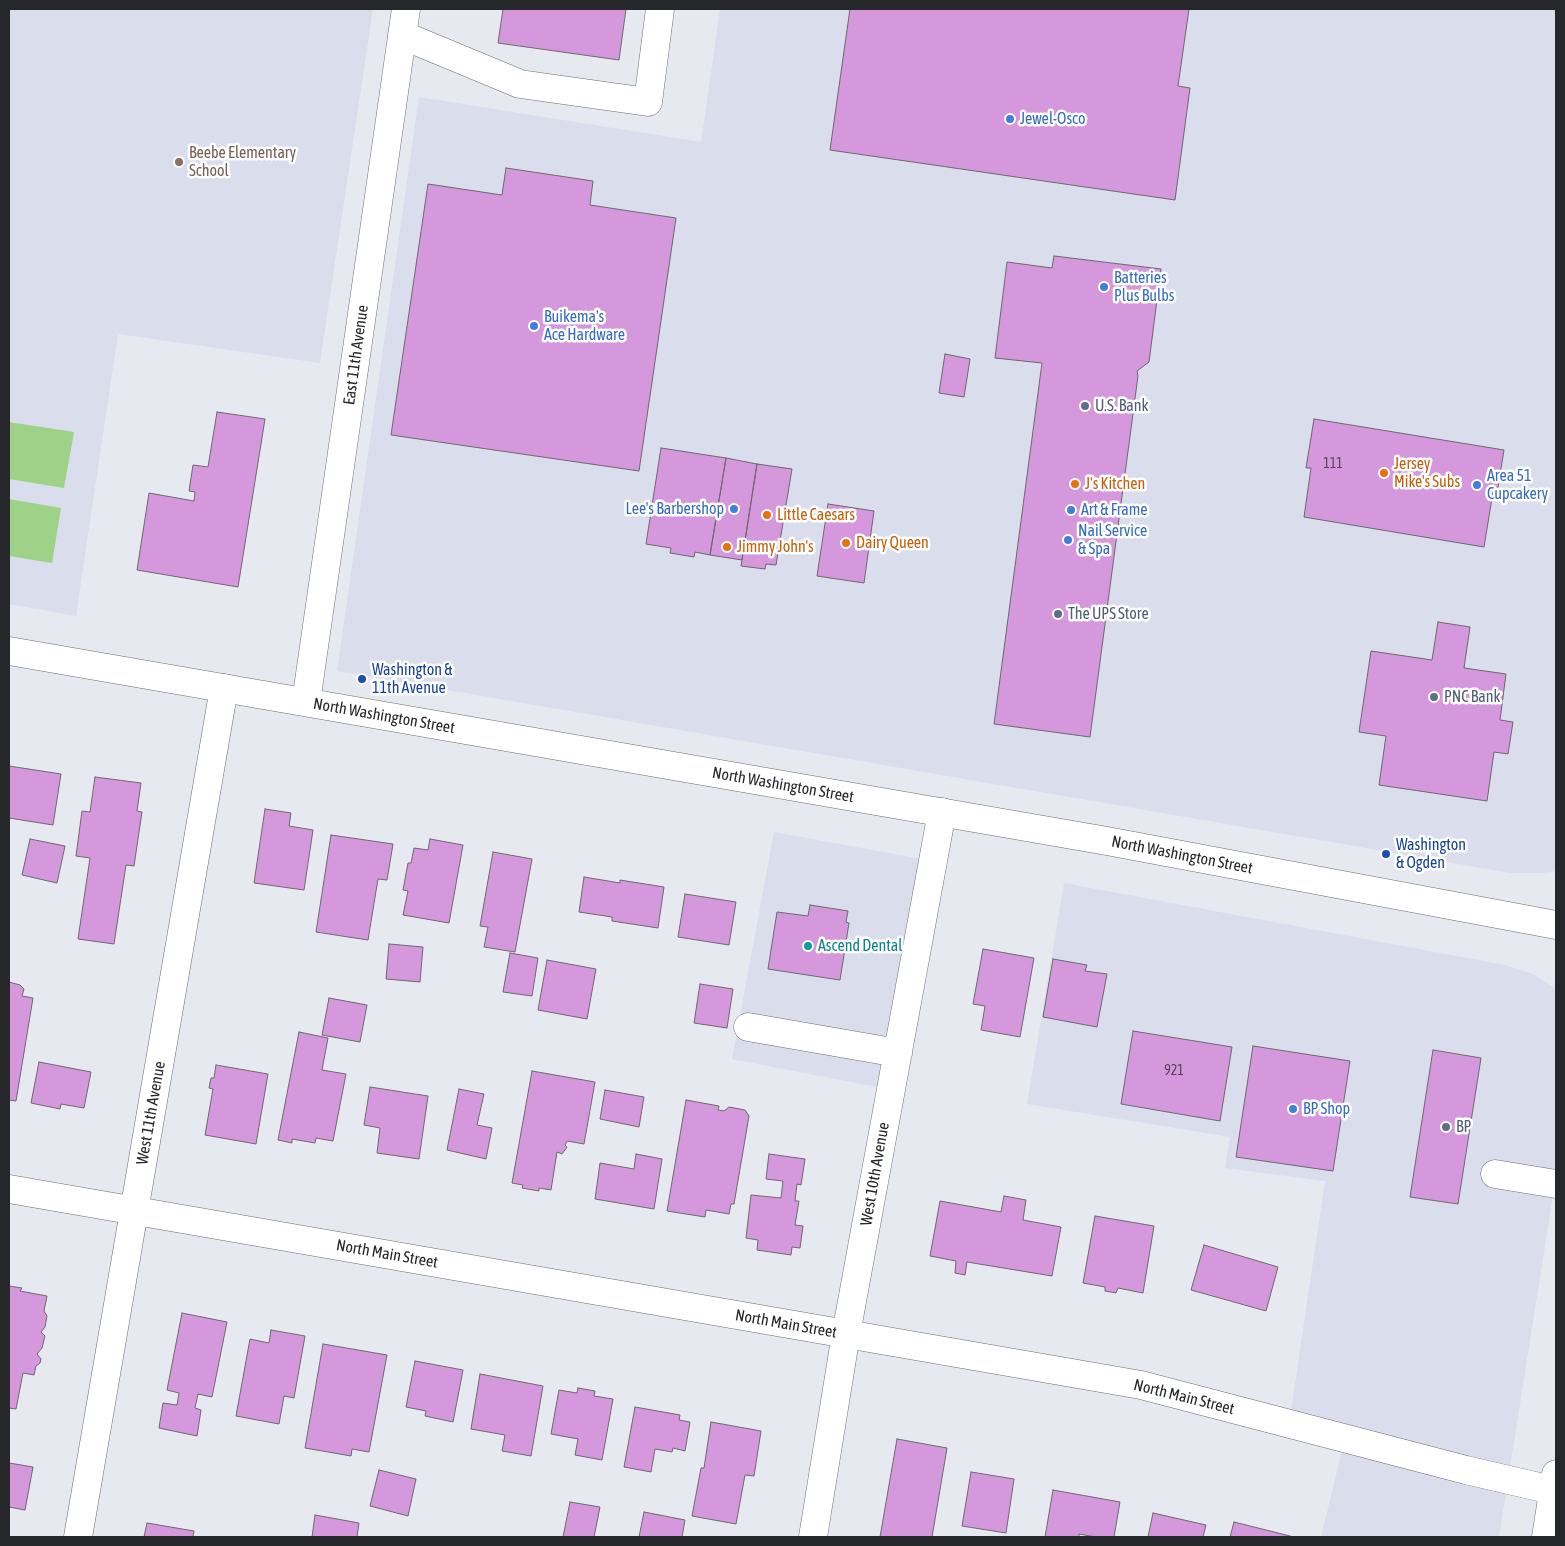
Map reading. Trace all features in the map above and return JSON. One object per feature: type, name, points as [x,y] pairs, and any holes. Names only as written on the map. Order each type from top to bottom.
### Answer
[{"type":"street","name":"East 11th Avenue","points":[[306,702],[406,9]]},
{"type":"street","points":[[402,35],[520,84],[648,102],[660,9]]},
{"type":"street","name":"North Washington Street","points":[[9,651],[1127,844],[1556,925]]},
{"type":"street","name":"West 11th Avenue","points":[[78,1537],[224,688]]},
{"type":"street","name":"West 10th Avenue","points":[[813,1537],[846,1334],[942,812]]},
{"type":"street","points":[[748,1027],[898,1053]]},
{"type":"street","points":[[1495,1174],[1556,1184]]},
{"type":"street","name":"North Main Street","points":[[9,1189],[1141,1385],[1466,1470],[1555,1485]]},
{"type":"street","points":[[1546,1537],[1555,1485]]},
{"type":"shaded area","name":"Beebe Elementary School","points":[[9,9],[373,9],[320,363],[118,334],[76,616],[9,604]]},
{"type":"shaded area","points":[[720,9],[1556,9],[1556,871],[1511,873],[337,671],[419,97],[701,142]]},
{"type":"shaded area","points":[[774,832],[938,862],[897,1091],[732,1059]]},
{"type":"shaded area","points":[[1064,883],[1505,965],[1533,974],[1556,989],[1556,1176],[1499,1537],[1321,1537],[1347,1430],[1290,1417],[1325,1181],[1225,1168],[1230,1137],[1027,1104]]},
{"type":"green space","points":[[9,422],[74,432],[64,488],[9,479]]},
{"type":"green space","points":[[9,499],[61,508],[52,563],[9,556]]},
{"type":"building","points":[[503,9],[626,9],[619,60],[498,43]]},
{"type":"building","name":"Jewel-Osco","points":[[850,9],[1189,9],[1178,86],[1190,88],[1175,200],[830,150]]},
{"type":"building","name":"Buikema's Ace Hardware","points":[[506,168],[593,181],[590,205],[676,218],[639,471],[391,435],[428,184],[502,195]]},
{"type":"building","points":[[1054,256],[1161,269],[1149,362],[1137,371],[1138,376],[1090,737],[994,724],[1042,363],[995,358],[1007,262],[1052,268]]},
{"type":"building","points":[[945,354],[970,359],[964,397],[939,393]]},
{"type":"building","points":[[217,412],[265,419],[238,587],[137,570],[149,493],[194,501],[195,492],[189,491],[193,465],[208,467]]},
{"type":"building","points":[[1314,419],[1504,450],[1497,493],[1493,492],[1484,547],[1304,517],[1311,468],[1306,468]]},
{"type":"building","points":[[661,448],[726,458],[710,555],[695,552],[694,557],[670,553],[671,548],[646,544]]},
{"type":"building","name":"Lee's Barbershop","points":[[726,458],[757,464],[742,560],[710,555]]},
{"type":"building","name":"Little Caesars","points":[[757,464],[792,469],[776,565],[766,564],[765,569],[741,566]]},
{"type":"building","name":"Dairy Queen","points":[[828,504],[874,511],[864,583],[817,576]]},
{"type":"building","name":"PNC Bank","points":[[1438,622],[1470,627],[1464,668],[1506,674],[1500,720],[1513,722],[1508,754],[1494,752],[1487,801],[1379,785],[1386,736],[1359,732],[1371,651],[1432,660]]},
{"type":"building","points":[[9,766],[61,774],[53,825],[9,818]]},
{"type":"building","points":[[95,777],[141,783],[137,811],[142,812],[134,866],[126,865],[114,944],[78,939],[90,858],[76,856],[82,811],[90,812]]},
{"type":"building","points":[[265,809],[291,813],[289,826],[313,830],[304,890],[254,883]]},
{"type":"building","points":[[331,835],[393,844],[387,880],[378,879],[368,940],[316,932]]},
{"type":"building","points":[[30,839],[65,846],[57,883],[22,875]]},
{"type":"building","points":[[430,839],[463,845],[449,923],[403,915],[408,891],[403,890],[408,863],[411,863],[414,848],[428,850]]},
{"type":"building","points":[[493,852],[532,859],[515,952],[484,947],[488,927],[480,926]]},
{"type":"building","points":[[584,877],[664,887],[658,928],[612,921],[612,917],[579,912]]},
{"type":"building","points":[[685,894],[736,902],[729,945],[678,937]]},
{"type":"building","name":"Ascend Dental","points":[[810,905],[848,911],[846,922],[849,923],[840,980],[768,969],[777,912],[808,916]]},
{"type":"building","points":[[389,944],[423,947],[420,982],[386,979]]},
{"type":"building","points":[[983,949],[1034,958],[1020,1037],[981,1030],[985,1006],[973,1004]]},
{"type":"building","points":[[510,953],[538,958],[532,996],[503,992]]},
{"type":"building","points":[[1053,959],[1087,965],[1085,971],[1107,974],[1097,1027],[1043,1017]]},
{"type":"building","points":[[547,960],[596,969],[587,1019],[538,1010]]},
{"type":"building","points":[[9,982],[20,985],[24,989],[22,996],[33,998],[16,1101],[9,1100]]},
{"type":"building","points":[[700,984],[733,989],[727,1028],[694,1023]]},
{"type":"building","points":[[329,998],[367,1005],[360,1042],[322,1035]]},
{"type":"building","points":[[1133,1031],[1232,1047],[1220,1121],[1121,1104]]},
{"type":"building","points":[[299,1032],[328,1038],[322,1070],[346,1074],[333,1141],[316,1138],[315,1143],[292,1139],[292,1143],[278,1140]]},
{"type":"building","name":"BP Shop","points":[[1253,1046],[1350,1061],[1333,1171],[1236,1157]]},
{"type":"building","name":"BP","points":[[1433,1050],[1481,1058],[1458,1204],[1410,1197]]},
{"type":"building","points":[[39,1062],[91,1072],[84,1108],[61,1104],[60,1109],[31,1103]]},
{"type":"building","points":[[216,1065],[268,1074],[256,1144],[205,1135],[213,1089],[209,1088],[211,1078],[214,1078]]},
{"type":"building","points":[[532,1071],[595,1082],[584,1144],[567,1141],[565,1145],[567,1147],[562,1154],[557,1152],[551,1190],[539,1188],[539,1191],[522,1188],[523,1185],[512,1183]]},
{"type":"building","points":[[370,1087],[428,1096],[419,1159],[377,1153],[380,1128],[364,1125]]},
{"type":"building","points":[[459,1089],[484,1094],[477,1125],[492,1128],[486,1159],[447,1150]]},
{"type":"building","points":[[605,1090],[644,1097],[639,1127],[600,1119]]},
{"type":"building","points":[[686,1100],[719,1106],[718,1110],[724,1111],[729,1107],[745,1110],[749,1116],[734,1204],[731,1204],[729,1214],[706,1210],[705,1217],[667,1211]]},
{"type":"building","points":[[636,1154],[662,1159],[654,1209],[595,1199],[600,1163],[634,1169]]},
{"type":"building","points":[[769,1154],[805,1159],[801,1185],[797,1184],[795,1201],[799,1201],[795,1225],[803,1226],[800,1248],[792,1247],[791,1255],[757,1250],[758,1240],[746,1238],[751,1195],[781,1198],[783,1181],[766,1179]]},
{"type":"building","points":[[1004,1196],[1026,1200],[1023,1220],[1061,1227],[1052,1276],[967,1262],[965,1275],[955,1273],[956,1261],[930,1256],[940,1201],[1001,1212]]},
{"type":"building","points":[[1095,1216],[1154,1226],[1143,1293],[1118,1288],[1116,1293],[1105,1291],[1105,1287],[1083,1283]]},
{"type":"building","points":[[1204,1245],[1278,1267],[1266,1311],[1191,1290]]},
{"type":"building","points":[[9,1286],[22,1288],[20,1291],[47,1296],[44,1311],[47,1316],[45,1327],[41,1332],[45,1336],[42,1348],[37,1354],[41,1359],[40,1363],[36,1366],[34,1375],[23,1373],[16,1409],[9,1408]]},
{"type":"building","points":[[182,1313],[227,1322],[212,1397],[198,1394],[195,1408],[201,1410],[197,1436],[159,1428],[163,1403],[177,1405],[179,1393],[167,1390]]},
{"type":"building","points":[[271,1330],[305,1336],[294,1398],[284,1396],[279,1424],[236,1416],[250,1339],[269,1343]]},
{"type":"building","points":[[323,1344],[387,1355],[369,1452],[352,1449],[351,1456],[305,1448]]},
{"type":"building","points":[[415,1361],[463,1370],[453,1422],[425,1416],[426,1411],[406,1407]]},
{"type":"building","points":[[480,1374],[543,1386],[531,1456],[502,1451],[505,1435],[471,1429]]},
{"type":"building","points":[[578,1388],[595,1391],[594,1396],[613,1399],[602,1460],[575,1455],[578,1439],[551,1434],[559,1390],[577,1393]]},
{"type":"building","points":[[635,1407],[680,1415],[679,1420],[690,1422],[685,1451],[673,1448],[672,1452],[655,1449],[651,1472],[624,1467]]},
{"type":"building","points":[[711,1422],[761,1431],[754,1476],[745,1475],[736,1524],[692,1516],[701,1468],[704,1468]]},
{"type":"building","points":[[897,1439],[947,1448],[932,1537],[880,1537]]},
{"type":"building","points":[[9,1463],[33,1467],[25,1510],[9,1507]]},
{"type":"building","points":[[379,1470],[416,1479],[408,1516],[370,1506]]},
{"type":"building","points":[[971,1472],[1014,1479],[1006,1533],[962,1526]]},
{"type":"building","points":[[1053,1490],[1120,1502],[1114,1537],[1096,1537],[1079,1534],[1079,1537],[1045,1537]]},
{"type":"building","points":[[570,1502],[600,1507],[594,1537],[563,1537]]},
{"type":"building","points":[[644,1512],[685,1520],[682,1537],[639,1537]]},
{"type":"building","points":[[1153,1513],[1206,1525],[1203,1537],[1148,1537]]},
{"type":"building","points":[[315,1515],[359,1523],[357,1537],[312,1537]]},
{"type":"building","points":[[1234,1522],[1294,1537],[1230,1537]]},
{"type":"building","points":[[147,1523],[194,1531],[193,1537],[144,1537]]},
{"type":"place","name":"Jewel-Osco","points":[[1010,119]]},
{"type":"place","name":"Beebe Elementary School","points":[[179,162]]},
{"type":"place","name":"Batteries Plus Bulbs","points":[[1104,287]]},
{"type":"place","name":"Buikema's Ace Hardware","points":[[534,326]]},
{"type":"place","name":"U.S. Bank","points":[[1085,406]]},
{"type":"place","name":"Jersey Mike's Subs","points":[[1384,473]]},
{"type":"place","name":"J's Kitchen","points":[[1075,484]]},
{"type":"place","name":"Area 51 Cupcakery","points":[[1477,485]]},
{"type":"place","name":"Lee's Barbershop","points":[[734,509]]},
{"type":"place","name":"Art & Frame","points":[[1071,510]]},
{"type":"place","name":"Little Caesars","points":[[767,515]]},
{"type":"place","name":"Nail Service & Spa","points":[[1068,540]]},
{"type":"place","name":"Dairy Queen","points":[[846,543]]},
{"type":"place","name":"Jimmy John's","points":[[727,547]]},
{"type":"place","name":"The UPS Store","points":[[1058,614]]},
{"type":"place","name":"Washington & 11th Avenue","points":[[362,679]]},
{"type":"place","name":"PNC Bank","points":[[1434,697]]},
{"type":"place","name":"Washington & Ogden","points":[[1386,854]]},
{"type":"place","name":"Ascend Dental","points":[[808,946]]},
{"type":"place","name":"BP Shop","points":[[1293,1109]]},
{"type":"place","name":"BP","points":[[1446,1127]]}]
